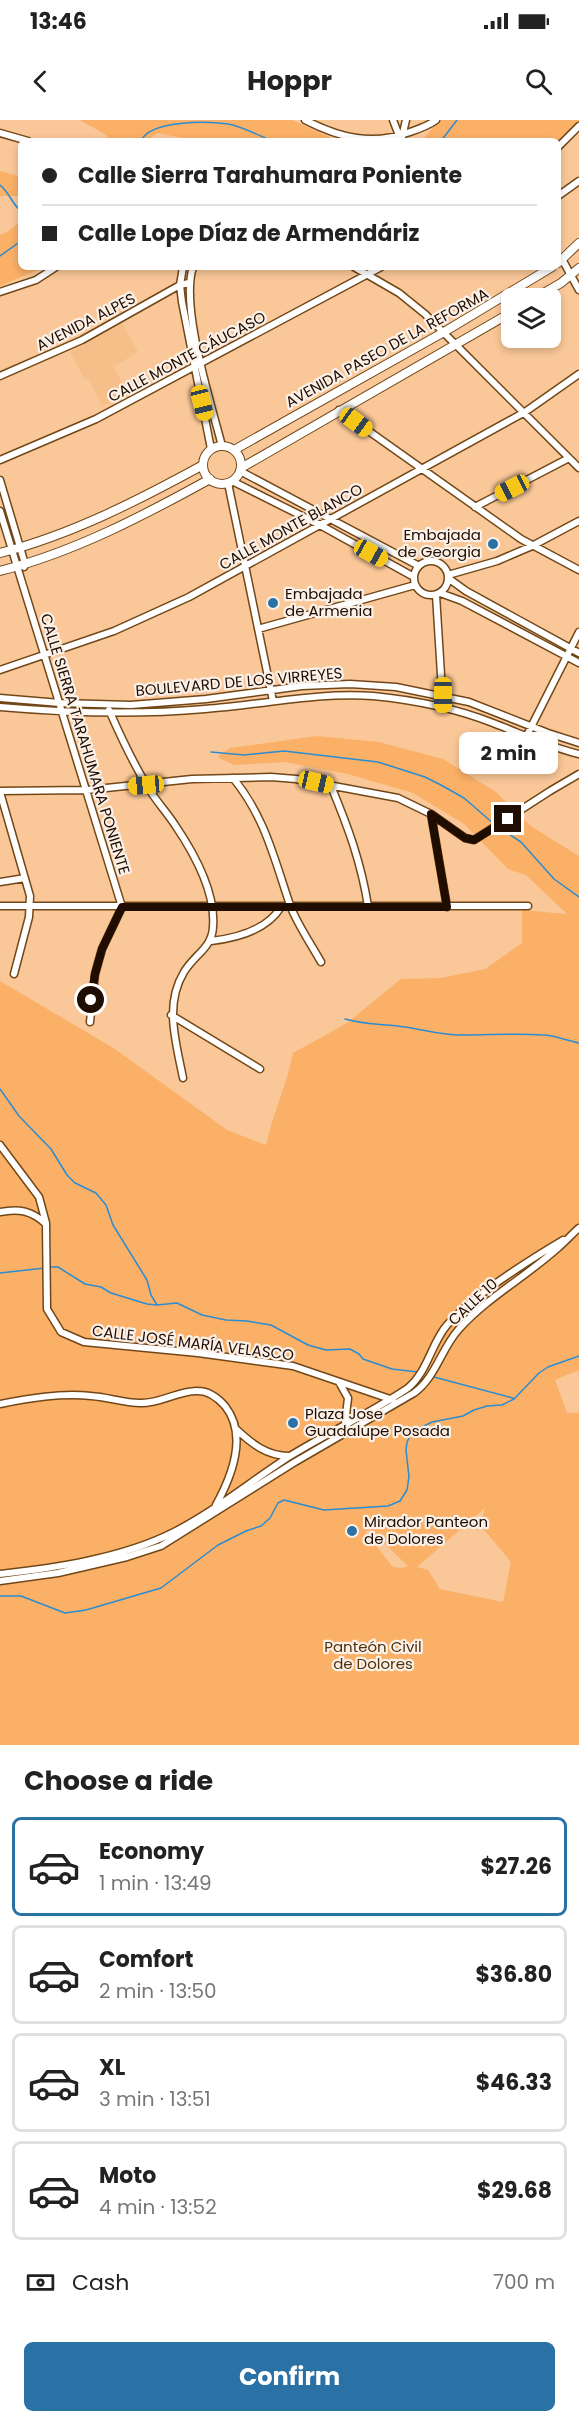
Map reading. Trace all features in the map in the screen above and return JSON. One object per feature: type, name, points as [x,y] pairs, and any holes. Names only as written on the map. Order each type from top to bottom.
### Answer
[{"type":"main road","points":[[561,260],[579,243]]},
{"type":"main road","points":[[551,288],[579,268]]},
{"type":"main road","name":"AVENIDA PASEO DE LA REFORMA","points":[[234,450],[444,332],[547,270]]},
{"type":"main road","name":"AVENIDA PASEO DE LA REFORMA","points":[[241,470],[339,410],[501,318]]},
{"type":"main road","points":[[222,446],[234,450],[238,455],[241,470],[230,482],[218,483],[210,479],[203,465],[211,449],[222,446]]},
{"type":"main road","points":[[0,553],[17,549],[120,508],[203,465]]},
{"type":"main road","points":[[0,571],[116,528],[210,479]]},
{"type":"street","points":[[305,120],[332,133],[350,138]]},
{"type":"street","points":[[393,120],[400,138]]},
{"type":"street","points":[[400,138],[406,120]]},
{"type":"street","points":[[400,138],[436,120]]},
{"type":"street","points":[[561,144],[579,126]]},
{"type":"street","points":[[0,133],[18,138]]},
{"type":"street","points":[[561,194],[579,181]]},
{"type":"street","points":[[561,262],[579,290]]},
{"type":"street","points":[[0,292],[36,280],[51,270]]},
{"type":"street","points":[[182,270],[180,285],[193,368],[211,438],[211,449]]},
{"type":"street","points":[[192,270],[189,283],[201,364],[222,446]]},
{"type":"street","points":[[360,270],[411,302],[525,412],[579,468]]},
{"type":"street","name":"CALLE MONTE CÁUCASO","points":[[0,460],[96,419],[374,270]]},
{"type":"street","name":"AVENIDA ALPES","points":[[0,376],[82,340],[180,285],[189,283]]},
{"type":"street","name":"CALLE MONTE BLANCO","points":[[0,670],[148,617],[244,567],[525,412],[579,374]]},
{"type":"street","points":[[339,410],[532,546],[579,570]]},
{"type":"street","points":[[475,507],[569,458]]},
{"type":"street","points":[[241,470],[419,566]]},
{"type":"street","name":"CALLE SIERRA TARAHUMARA PONIENTE","points":[[0,480],[22,576],[122,907]]},
{"type":"street","points":[[230,482],[320,525],[414,577]]},
{"type":"street","points":[[230,482],[244,567],[273,701]]},
{"type":"street","name":"CALLE SIERRA TARAHUMARA PONIENTE","points":[[0,511],[17,549]]},
{"type":"street","points":[[448,577],[497,561],[532,546],[579,521]]},
{"type":"street","points":[[579,652],[466,591],[448,577],[443,566],[434,561],[428,561],[419,566],[414,577],[415,585],[422,592],[462,601],[579,663]]},
{"type":"street","points":[[443,707],[438,594],[447,585],[448,577]]},
{"type":"street","points":[[258,628],[415,585]]},
{"type":"street","points":[[526,737],[579,632]]},
{"type":"street","name":"BOULEVARD DE LOS VIRREYES","points":[[0,698],[131,705],[350,684],[396,687],[469,702],[579,743]]},
{"type":"street","name":"BOULEVARD DE LOS VIRREYES","points":[[0,707],[110,713],[208,709],[330,696],[372,696],[443,707],[579,754]]},
{"type":"street","points":[[106,704],[146,785],[176,826],[195,859],[206,884],[211,907],[213,925],[211,941],[183,973],[175,991],[171,1015],[183,1078]]},
{"type":"street","points":[[14,974],[31,906],[0,791],[87,790],[192,779],[280,778],[398,798],[431,814],[465,838],[474,840],[579,774]]},
{"type":"street","points":[[233,778],[242,788],[266,830],[291,907],[321,962]]},
{"type":"street","points":[[331,786],[352,836],[362,868],[368,906]]},
{"type":"street","points":[[431,814],[447,907]]},
{"type":"street","points":[[0,882],[25,878]]},
{"type":"street","points":[[0,906],[528,906]]},
{"type":"street","points":[[90,1022],[95,974],[102,949],[122,907]]},
{"type":"street","points":[[211,941],[243,934],[267,923],[281,907]]},
{"type":"street","points":[[171,1015],[260,1069]]},
{"type":"street","name":"CALLE JOSÉ MARÍA VELASCO","points":[[0,1145],[39,1197],[46,1224],[47,1309],[61,1332],[84,1342],[286,1365],[399,1402]]},
{"type":"street","points":[[0,1212],[22,1210],[38,1217],[46,1224]]},
{"type":"street","name":"CALLE 10","points":[[0,1581],[58,1573],[149,1551],[170,1542],[295,1462],[420,1389],[430,1377],[460,1327],[579,1228]]},
{"type":"street","name":"CALLE 10","points":[[0,1574],[51,1568],[129,1549],[171,1534],[290,1456],[391,1400],[421,1375],[437,1341],[456,1316],[511,1273],[571,1235]]},
{"type":"street","points":[[339,1382],[348,1398],[342,1434]]},
{"type":"street","points":[[0,1404],[49,1395],[79,1395],[139,1403],[201,1391],[220,1400],[230,1413],[236,1428],[236,1448],[230,1477],[215,1507]]},
{"type":"street","points":[[236,1428],[253,1445],[277,1456],[290,1456],[295,1462]]},
{"type":"shaded area","points":[[122,323],[138,352],[113,367],[128,393],[102,406],[89,379],[85,380],[70,352]]},
{"type":"green space","points":[[80,120],[292,120],[331,138],[183,138],[157,133],[151,138],[107,138],[108,136]]},
{"type":"green space","points":[[440,120],[579,120],[561,140],[561,138],[424,138]]},
{"type":"green space","points":[[0,171],[18,176],[18,196],[0,196]]},
{"type":"green space","points":[[18,223],[18,270],[38,270],[0,286],[0,235]]},
{"type":"green space","name":"Panteón Civil de Dolores","points":[[317,736],[379,742],[443,759],[496,792],[532,827],[579,856],[579,1370],[555,1380],[567,1413],[579,1413],[579,1745],[0,1745],[0,981],[115,1049],[227,1130],[266,1145],[293,1053],[347,1023],[401,979],[441,978],[485,969],[522,943],[522,910],[567,914],[526,875],[508,869],[464,824],[413,793],[348,774],[285,762],[234,765],[217,757],[230,748]],"holes":[[[485,1508],[480,1525],[511,1562],[503,1602],[440,1589],[428,1570],[417,1567]],[[369,1529],[408,1566],[393,1567],[365,1532]]]},
{"type":"waterway","points":[[443,138],[457,120]]},
{"type":"waterway","points":[[144,138],[156,129],[167,126],[207,122],[233,125],[265,138]]},
{"type":"waterway","points":[[0,185],[18,208]]},
{"type":"waterway","points":[[0,256],[18,243]]},
{"type":"waterway","points":[[211,752],[244,755],[284,751],[378,762],[425,777],[441,785],[464,798],[494,824]]},
{"type":"waterway","points":[[498,827],[521,842],[554,879],[579,897]]},
{"type":"waterway","points":[[345,1019],[449,1035],[548,1035],[579,1043]]},
{"type":"waterway","points":[[0,1089],[19,1116],[51,1149],[67,1175],[75,1183],[96,1193],[106,1205],[113,1225],[147,1280],[151,1295],[157,1305]]},
{"type":"waterway","points":[[50,1267],[58,1267],[85,1284],[101,1287],[111,1293],[147,1304],[177,1303],[202,1315],[271,1325],[308,1345],[326,1350],[350,1349],[363,1359],[392,1369],[418,1372]]},
{"type":"waterway","points":[[0,1273],[45,1268]]},
{"type":"waterway","points":[[0,1596],[21,1596],[65,1613],[86,1610],[161,1588],[218,1545],[261,1526],[270,1518],[278,1503],[284,1500],[324,1510],[388,1506],[400,1501],[407,1490],[409,1477],[406,1450],[412,1432],[432,1422],[463,1416],[487,1406],[502,1405],[514,1399],[548,1367],[579,1356]]},
{"type":"waterway","points":[[434,1377],[513,1398]]},
{"type":"place","name":"Embajada de Georgia","points":[[493,544]]},
{"type":"place","name":"Embajada de Armenia","points":[[273,603]]},
{"type":"place","name":"Plaza Jose Guadalupe Posada","points":[[293,1423]]},
{"type":"place","name":"Mirador Panteon de Dolores","points":[[352,1531]]},
{"type":"route","points":[[91,1000],[102,949],[122,907],[447,907],[431,814],[470,840],[478,839],[508,819]]}]
